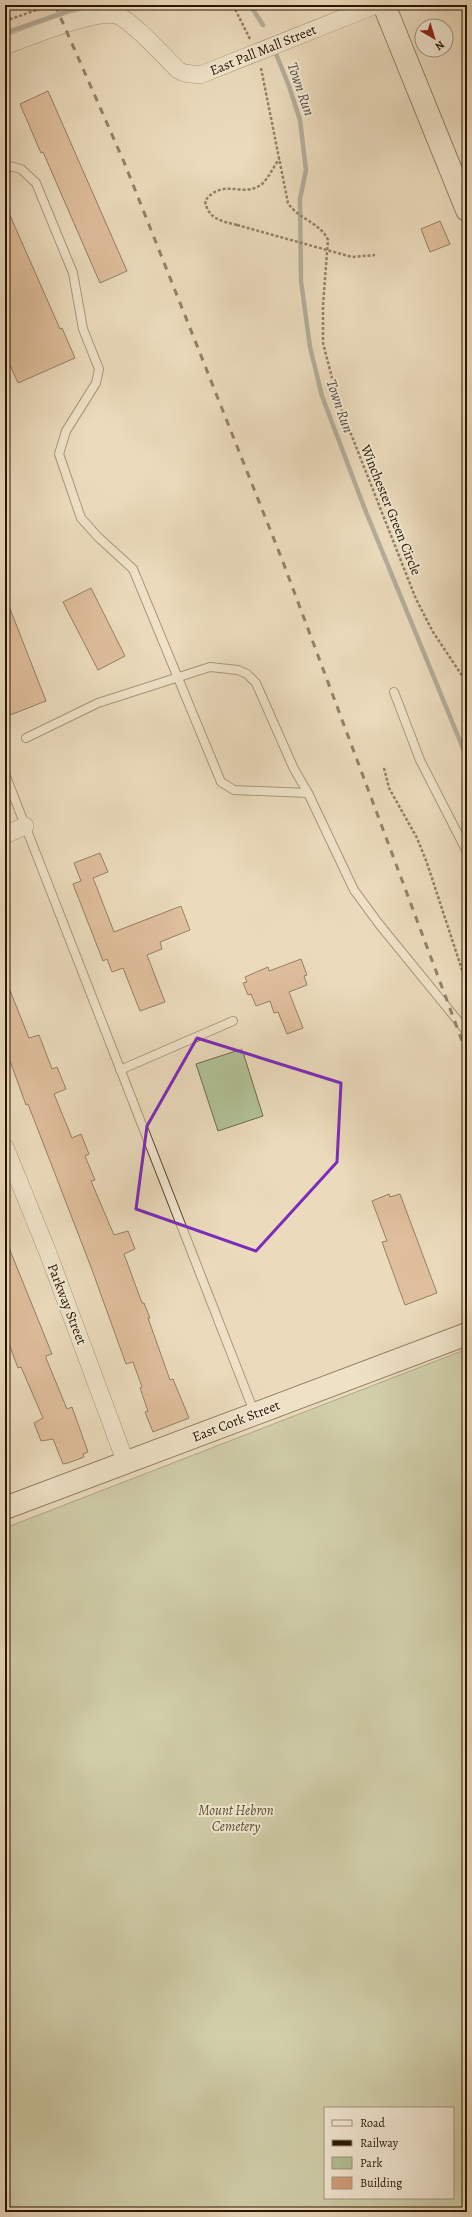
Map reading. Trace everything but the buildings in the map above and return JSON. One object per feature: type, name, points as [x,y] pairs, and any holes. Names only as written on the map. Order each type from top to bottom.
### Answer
[{"type":"main road","points":[[384,5],[465,198]]},
{"type":"main road","name":"East Cork Street","points":[[5,1508],[467,1334]]},
{"type":"street","name":"East Pall Mall Street","points":[[5,46],[64,24],[112,14],[126,20],[184,73],[200,75],[376,5]]},
{"type":"street","points":[[5,835],[25,826]]},
{"type":"street","name":"Parkway Street","points":[[5,1146],[48,1253],[126,1463]]},
{"type":"lane","points":[[5,165],[20,169],[36,183],[73,273],[84,329],[99,369],[96,383],[66,431],[59,454],[81,518],[98,537],[133,569],[221,782],[234,790],[308,793]]},
{"type":"lane","points":[[26,738],[98,703],[178,676],[210,667],[238,670],[247,674],[256,683],[279,737],[308,793],[354,890],[378,924],[463,1025],[467,1032]]},
{"type":"lane","points":[[394,692],[420,760],[467,852]]},
{"type":"lane","points":[[5,774],[251,1404],[251,1415]]},
{"type":"lane","points":[[120,1070],[232,1021]]},
{"type":"path","points":[[6,20],[51,5]]},
{"type":"path","points":[[233,5],[237,10],[261,68],[279,159],[263,182],[254,188],[219,189],[211,192],[205,201],[207,210],[217,220],[352,256],[375,255]]},
{"type":"path","name":"Winchester Green Circle","points":[[279,159],[288,204],[292,210],[323,231],[328,240],[323,305],[323,342],[338,401],[416,599],[433,632],[467,682]]},
{"type":"path","points":[[384,768],[389,788],[409,822],[427,863],[467,985]]},
{"type":"highlighted area","points":[[197,1038],[341,1083],[337,1162],[256,1251],[136,1209],[147,1126]]},
{"type":"green space","points":[[242,1049],[263,1116],[218,1131],[196,1064]]},
{"type":"green space","name":"Mount Hebron Cemetery","points":[[467,1349],[467,2212],[5,2212],[5,1528]]},
{"type":"waterway","name":"Town Run","points":[[5,33],[85,5]]},
{"type":"waterway","name":"Town Run","points":[[250,5],[263,25]]},
{"type":"waterway","name":"Town Run","points":[[274,49],[289,86],[300,120],[306,170],[300,199],[301,281],[310,347],[322,396],[364,507],[467,758]]},
{"type":"railway","points":[[55,5],[124,162],[283,562],[467,1054]]}]
